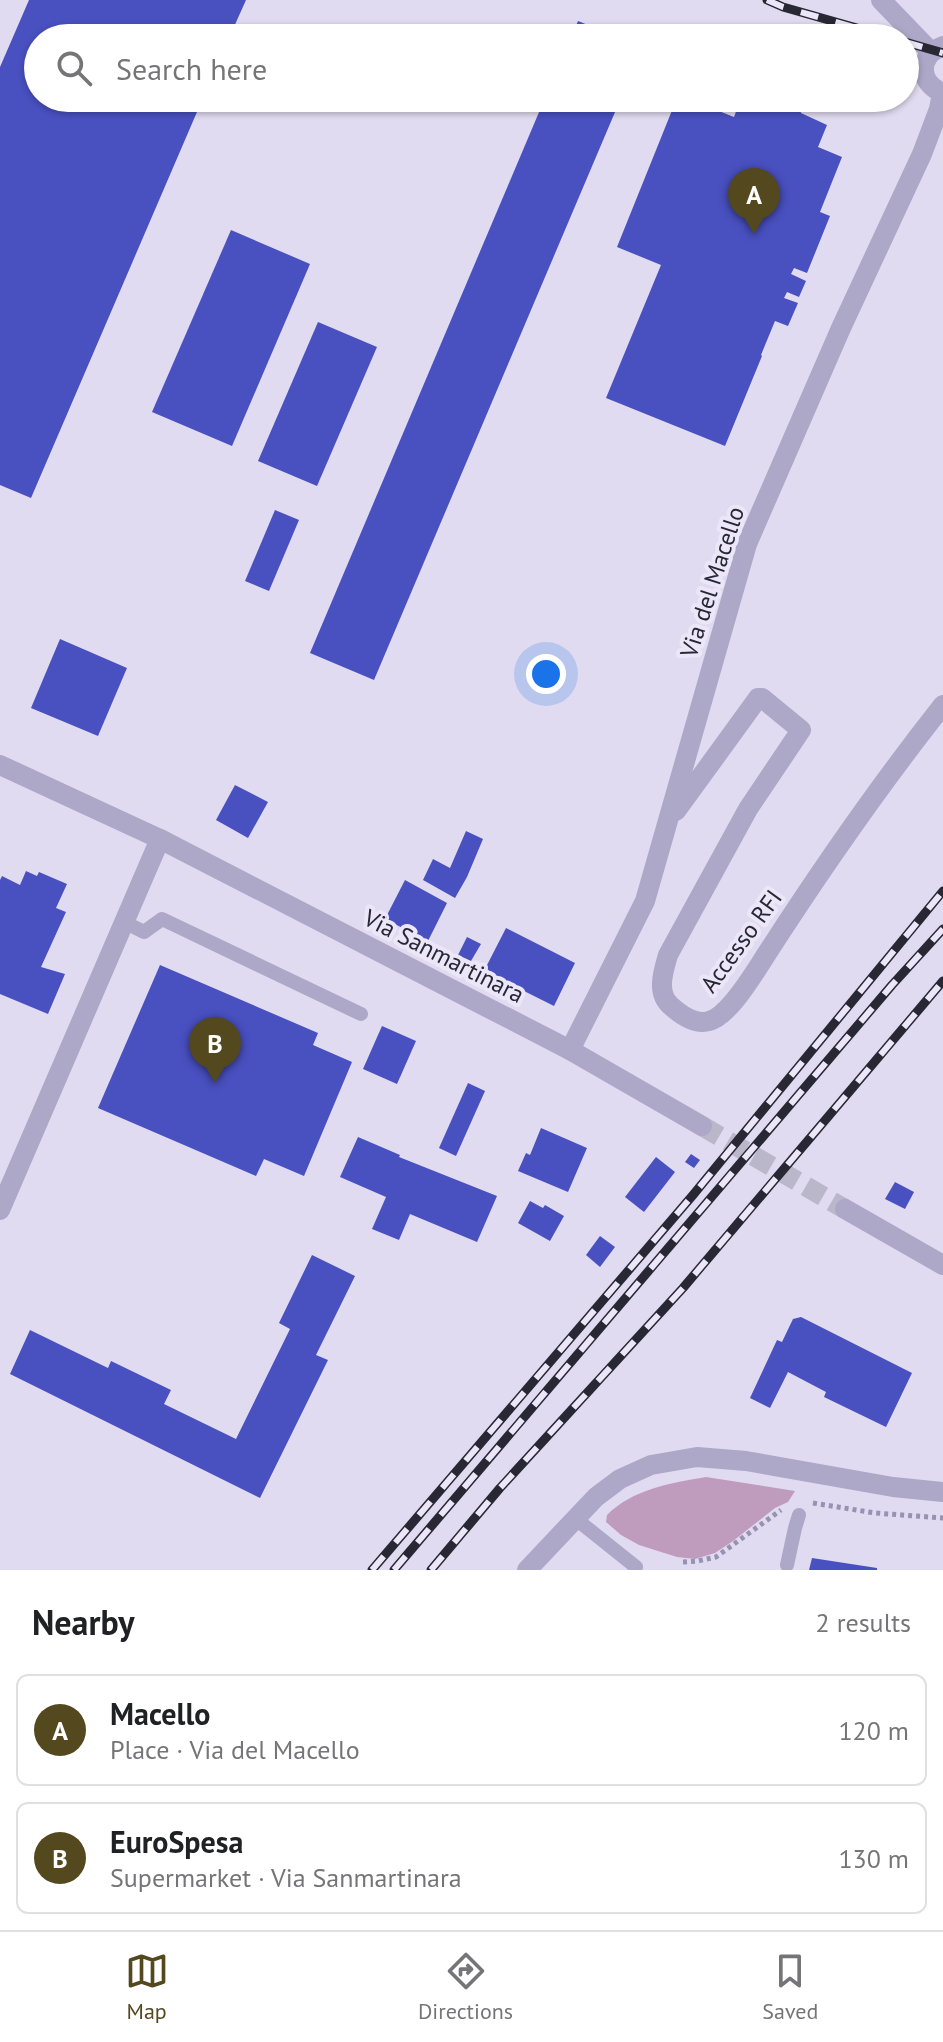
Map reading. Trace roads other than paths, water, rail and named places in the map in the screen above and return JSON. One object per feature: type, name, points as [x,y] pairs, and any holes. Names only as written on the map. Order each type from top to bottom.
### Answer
[{"type":"street","name":"Via del Macello","points":[[881,0],[908,24]]},
{"type":"street","name":"Via del Macello","points":[[570,1050],[645,901],[747,544],[847,315],[922,154],[939,109],[943,93],[928,83],[924,67],[926,59],[937,49],[919,33]]},
{"type":"street","name":"Accesso RFI","points":[[667,824],[758,698],[801,730],[748,809],[668,955],[662,988],[667,1003],[694,1021],[710,1021],[726,1011],[747,983],[878,789],[943,705]]},
{"type":"street","name":"Via Sanmartinara","points":[[0,765],[160,839],[570,1050],[702,1126]]},
{"type":"street","points":[[0,1210],[160,839]]},
{"type":"street","points":[[845,1209],[943,1265]]},
{"type":"street","points":[[527,1570],[596,1497],[620,1479],[651,1465],[697,1457],[746,1461],[893,1487],[943,1492]]},
{"type":"lane","points":[[124,922],[144,932],[162,919],[361,1014]]},
{"type":"lane","points":[[787,1565],[799,1515]]},
{"type":"lane","points":[[576,1519],[636,1567]]},
{"type":"tunnel","points":[[702,1126],[845,1209]]},
{"type":"railway","points":[[767,0],[843,24]]},
{"type":"railway","points":[[919,46],[943,53]]},
{"type":"railway","points":[[372,1570],[693,1195],[943,891]]},
{"type":"railway","points":[[394,1570],[943,929]]},
{"type":"railway","points":[[431,1570],[500,1488],[683,1288],[943,981]]},
{"type":"place","name":"Macello","points":[[754,234]]},
{"type":"place","name":"EuroSpesa","points":[[215,1083]]}]
